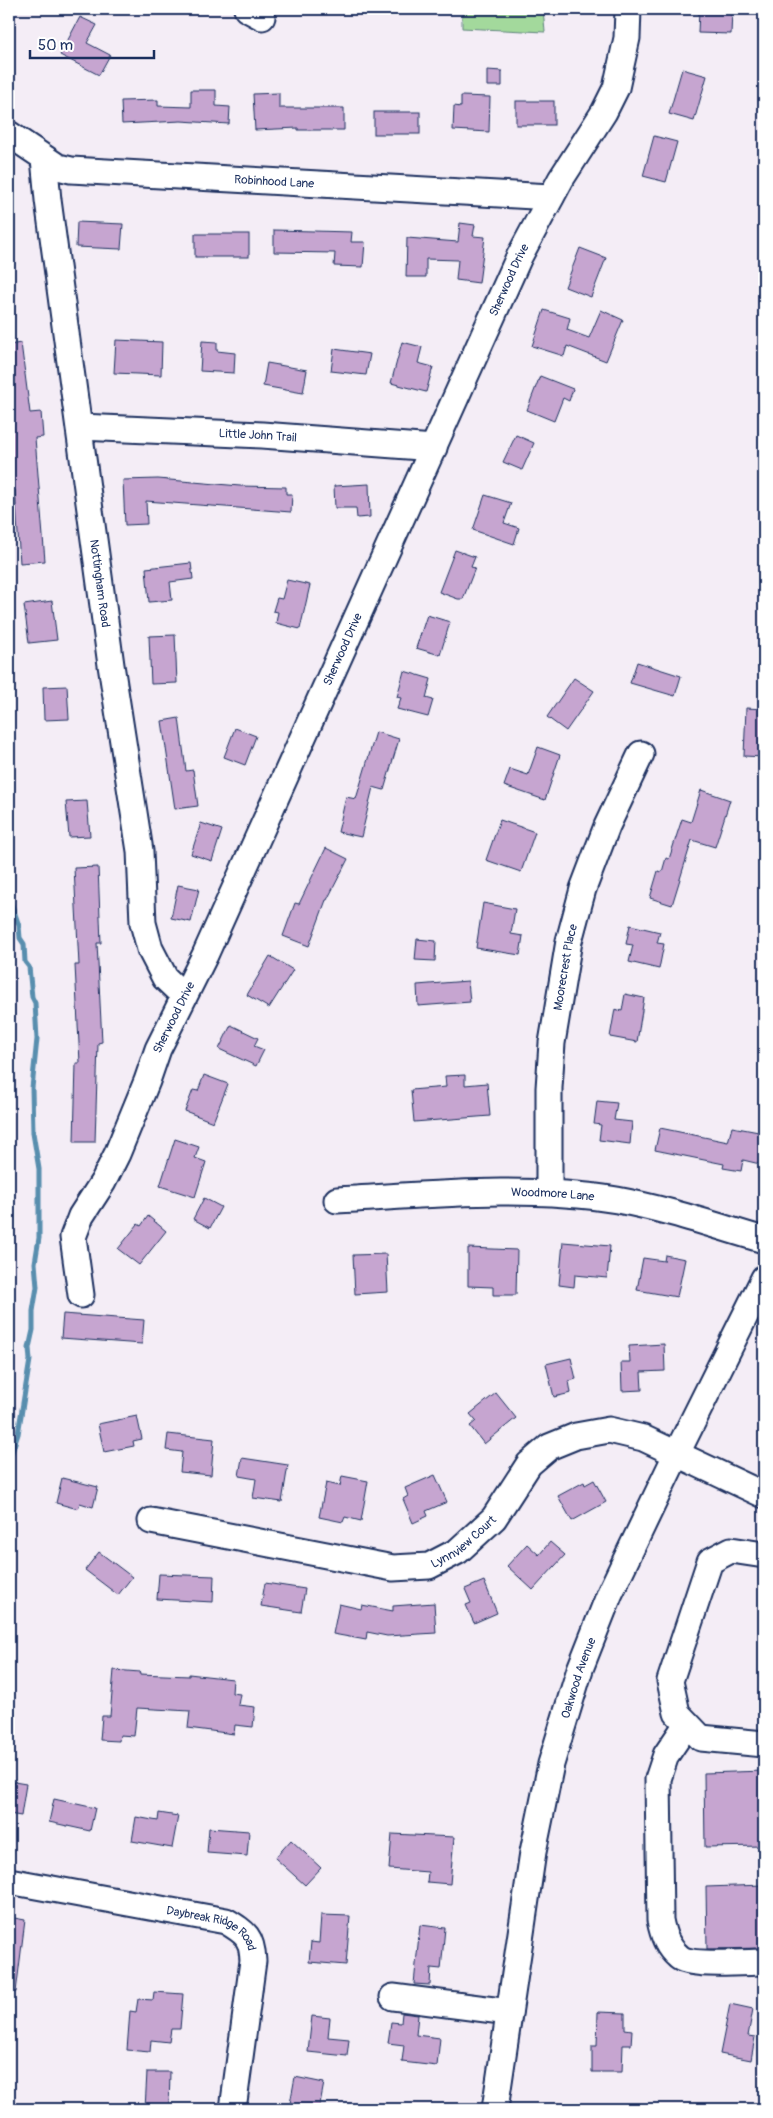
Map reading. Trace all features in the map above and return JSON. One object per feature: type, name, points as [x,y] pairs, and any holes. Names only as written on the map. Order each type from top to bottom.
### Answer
[{"type":"street","points":[[247,9],[262,17],[257,9]]},
{"type":"street","name":"Sherwood Drive","points":[[80,1295],[73,1237],[81,1216],[104,1182],[117,1154],[158,1049],[205,956],[519,257],[551,197],[604,112],[616,88],[627,38],[628,9]]},
{"type":"street","name":"Robinhood Lane","points":[[9,134],[58,167],[71,170],[551,197]]},
{"type":"street","name":"Nottingham Road","points":[[44,158],[48,200],[112,664],[140,851],[143,923],[150,949],[165,978],[184,996]]},
{"type":"street","name":"Little John Trail","points":[[80,427],[262,435],[434,448]]},
{"type":"street","name":"Moorecrest Place","points":[[549,1192],[549,1088],[552,1043],[569,941],[583,889],[607,826],[641,754]]},
{"type":"street","name":"Woodmore Lane","points":[[336,1200],[549,1192],[618,1200],[680,1215],[764,1240]]},
{"type":"street","name":"Oakwood Avenue","points":[[495,2109],[533,1852],[551,1764],[580,1670],[610,1593],[764,1278]]},
{"type":"street","name":"Lynnview Court","points":[[151,1520],[393,1568],[429,1566],[458,1551],[494,1518],[529,1464],[549,1448],[576,1436],[609,1430],[642,1438],[764,1495]]},
{"type":"street","points":[[760,1554],[731,1550],[710,1561],[670,1681],[677,1713],[701,1738],[764,1744]]},
{"type":"street","points":[[687,1724],[666,1755],[658,1780],[660,1920],[663,1938],[680,1958],[692,1963],[764,1962]]},
{"type":"street","name":"Daybreak Ridge Road","points":[[9,1881],[226,1921],[244,1932],[252,1946],[253,1961],[233,2109]]},
{"type":"street","points":[[393,1997],[509,2012]]},
{"type":"green space","points":[[419,9],[543,9],[545,32],[462,28],[462,12]]},
{"type":"building","points":[[699,10],[732,11],[731,34],[698,33]]},
{"type":"building","points":[[80,17],[97,25],[87,43],[110,55],[99,75],[60,55]]},
{"type":"building","points":[[682,69],[707,76],[694,121],[669,114]]},
{"type":"building","points":[[487,70],[502,71],[502,86],[487,86]]},
{"type":"building","points":[[191,90],[216,90],[216,106],[230,107],[229,124],[181,121],[122,124],[121,101],[158,100],[158,106],[191,107]]},
{"type":"building","points":[[279,93],[279,108],[344,108],[344,130],[298,130],[298,128],[255,130],[253,94]]},
{"type":"building","points":[[461,96],[490,97],[489,132],[453,130],[454,106],[461,107]]},
{"type":"building","points":[[516,101],[554,101],[554,125],[516,125]]},
{"type":"building","points":[[374,112],[420,112],[420,134],[374,134]]},
{"type":"building","points":[[654,136],[677,142],[666,182],[643,176]]},
{"type":"building","points":[[77,222],[123,224],[121,249],[76,247]]},
{"type":"building","points":[[460,223],[475,225],[473,236],[485,237],[479,283],[456,280],[458,260],[426,259],[426,277],[406,277],[407,238],[458,242]]},
{"type":"building","points":[[274,230],[352,232],[351,242],[365,242],[363,267],[334,266],[335,253],[274,252]]},
{"type":"building","points":[[195,234],[249,234],[249,257],[195,257]]},
{"type":"building","points":[[580,248],[606,258],[591,297],[565,287]]},
{"type":"building","points":[[544,310],[570,318],[567,330],[589,338],[601,310],[623,320],[606,361],[567,346],[564,356],[532,346]]},
{"type":"building","points":[[116,340],[162,342],[161,375],[114,373]]},
{"type":"building","points":[[202,341],[217,342],[217,351],[235,353],[234,373],[200,371]]},
{"type":"building","points":[[402,342],[422,347],[418,363],[433,367],[426,392],[391,383]]},
{"type":"building","points":[[21,343],[30,413],[41,412],[43,437],[35,438],[45,561],[20,563],[15,490],[9,491],[9,345]]},
{"type":"building","points":[[334,349],[370,354],[366,375],[331,371]]},
{"type":"building","points":[[267,363],[307,370],[303,393],[263,386]]},
{"type":"building","points":[[540,376],[573,389],[569,401],[563,398],[554,421],[527,410]]},
{"type":"building","points":[[516,435],[534,443],[522,470],[503,462]]},
{"type":"building","points":[[158,479],[240,486],[286,487],[286,494],[292,494],[291,512],[146,501],[147,524],[125,525],[123,480]]},
{"type":"building","points":[[369,484],[370,517],[357,518],[356,508],[335,508],[334,486]]},
{"type":"building","points":[[485,495],[511,503],[504,523],[519,528],[514,544],[473,530]]},
{"type":"building","points":[[455,550],[475,557],[471,567],[475,568],[463,599],[439,592]]},
{"type":"building","points":[[191,563],[193,579],[170,582],[172,600],[149,602],[146,568]]},
{"type":"building","points":[[287,580],[310,585],[300,629],[276,623],[278,612],[273,611],[277,598],[282,599]]},
{"type":"building","points":[[52,601],[57,640],[29,643],[24,605]]},
{"type":"building","points":[[427,615],[450,622],[440,655],[416,648]]},
{"type":"building","points":[[175,635],[177,683],[151,684],[149,636]]},
{"type":"building","points":[[637,662],[681,676],[675,696],[630,683]]},
{"type":"building","points":[[404,671],[431,679],[426,698],[433,700],[428,717],[397,709],[401,698],[397,697]]},
{"type":"building","points":[[574,678],[594,691],[566,731],[547,717]]},
{"type":"building","points":[[67,686],[69,719],[44,720],[43,687]]},
{"type":"building","points":[[746,708],[764,709],[764,757],[744,756]]},
{"type":"building","points":[[179,718],[186,771],[193,770],[198,806],[175,809],[162,721]]},
{"type":"building","points":[[235,728],[256,736],[245,765],[224,757]]},
{"type":"building","points":[[376,732],[399,739],[384,790],[373,787],[361,837],[338,832],[346,797],[356,799]]},
{"type":"building","points":[[538,747],[560,755],[545,800],[504,786],[510,769],[528,775]]},
{"type":"building","points":[[701,790],[730,800],[715,847],[692,840],[672,905],[650,898],[658,871],[662,872],[666,858],[669,859],[682,819],[691,822]]},
{"type":"building","points":[[87,801],[90,836],[69,837],[66,802]]},
{"type":"building","points":[[500,820],[535,832],[521,872],[486,860]]},
{"type":"building","points":[[201,823],[222,830],[212,861],[191,854]]},
{"type":"building","points":[[326,848],[348,859],[326,900],[309,946],[283,936],[295,903],[299,904]]},
{"type":"building","points":[[98,867],[101,943],[97,943],[102,1042],[98,1043],[95,1142],[74,1142],[76,1063],[80,1063],[75,965],[79,965],[74,868]]},
{"type":"building","points":[[178,885],[199,889],[191,922],[171,918]]},
{"type":"building","points":[[483,903],[515,909],[511,934],[523,936],[520,955],[476,948]]},
{"type":"building","points":[[630,925],[660,932],[657,943],[664,944],[659,969],[629,962],[633,945],[626,944]]},
{"type":"building","points":[[417,939],[436,941],[435,961],[415,960]]},
{"type":"building","points":[[270,956],[293,970],[269,1008],[247,995]]},
{"type":"building","points":[[468,981],[470,1002],[418,1006],[417,985]]},
{"type":"building","points":[[625,994],[644,998],[637,1042],[610,1037],[615,1009],[622,1011]]},
{"type":"building","points":[[231,1025],[258,1038],[254,1046],[264,1050],[256,1066],[219,1049]]},
{"type":"building","points":[[204,1075],[228,1084],[213,1122],[185,1111],[193,1090],[198,1091]]},
{"type":"building","points":[[465,1075],[465,1085],[487,1083],[490,1116],[414,1122],[411,1090],[446,1087],[445,1076]]},
{"type":"building","points":[[597,1101],[617,1103],[614,1120],[632,1122],[630,1144],[599,1140],[601,1125],[594,1124]]},
{"type":"building","points":[[732,1127],[764,1133],[764,1165],[743,1160],[741,1171],[723,1168],[724,1164],[655,1150],[660,1128],[728,1142]]},
{"type":"building","points":[[175,1139],[199,1147],[195,1158],[206,1162],[195,1197],[160,1186]]},
{"type":"building","points":[[204,1198],[221,1207],[210,1228],[193,1219]]},
{"type":"building","points":[[148,1216],[166,1231],[139,1265],[118,1249],[138,1224],[141,1226]]},
{"type":"building","points":[[563,1242],[610,1246],[607,1278],[575,1275],[574,1287],[559,1285]]},
{"type":"building","points":[[468,1248],[517,1250],[516,1295],[493,1295],[493,1287],[468,1286]]},
{"type":"building","points":[[386,1254],[388,1292],[355,1294],[353,1255]]},
{"type":"building","points":[[665,1255],[685,1259],[677,1297],[637,1290],[643,1258],[664,1261]]},
{"type":"building","points":[[63,1314],[144,1320],[142,1344],[61,1338]]},
{"type":"building","points":[[664,1344],[665,1371],[641,1372],[642,1390],[622,1391],[621,1362],[630,1362],[629,1346]]},
{"type":"building","points":[[571,1358],[576,1379],[569,1381],[571,1393],[554,1397],[546,1364]]},
{"type":"building","points":[[496,1393],[516,1418],[484,1444],[470,1426],[476,1421],[470,1414]]},
{"type":"building","points":[[137,1416],[142,1439],[133,1441],[134,1446],[104,1452],[98,1424]]},
{"type":"building","points":[[168,1434],[214,1439],[211,1475],[180,1472],[182,1452],[166,1450]]},
{"type":"building","points":[[242,1458],[288,1465],[282,1502],[253,1498],[256,1479],[239,1476]]},
{"type":"building","points":[[435,1475],[447,1502],[426,1511],[428,1516],[413,1523],[403,1499],[408,1496],[405,1488]]},
{"type":"building","points":[[342,1476],[368,1481],[361,1521],[345,1517],[343,1522],[319,1517],[326,1483],[340,1486]]},
{"type":"building","points":[[62,1478],[98,1487],[93,1507],[80,1503],[78,1509],[56,1503]]},
{"type":"building","points":[[594,1480],[606,1502],[572,1521],[558,1496],[584,1482],[585,1485]]},
{"type":"building","points":[[550,1542],[565,1555],[533,1590],[507,1566],[527,1544],[539,1555]]},
{"type":"building","points":[[99,1552],[132,1577],[118,1595],[85,1570]]},
{"type":"building","points":[[159,1574],[214,1576],[213,1602],[157,1599]]},
{"type":"building","points":[[484,1581],[497,1613],[474,1623],[466,1605],[471,1603],[465,1589]]},
{"type":"building","points":[[265,1583],[305,1589],[301,1612],[261,1606]]},
{"type":"building","points":[[434,1603],[436,1633],[387,1636],[367,1632],[366,1640],[333,1634],[339,1604],[361,1609],[362,1605],[393,1611],[393,1606]]},
{"type":"building","points":[[114,1670],[140,1672],[139,1674],[189,1676],[189,1674],[233,1679],[232,1693],[240,1694],[238,1705],[255,1707],[253,1727],[235,1725],[234,1734],[188,1728],[190,1711],[137,1708],[134,1736],[120,1735],[119,1741],[100,1740],[102,1716],[110,1716]]},
{"type":"building","points":[[764,1771],[764,1846],[705,1847],[704,1773]]},
{"type":"building","points":[[14,1782],[26,1784],[21,1816],[9,1814],[9,1792],[12,1792]]},
{"type":"building","points":[[54,1799],[95,1808],[90,1831],[49,1822]]},
{"type":"building","points":[[159,1813],[178,1816],[172,1848],[132,1841],[136,1817],[158,1821]]},
{"type":"building","points":[[209,1828],[249,1831],[247,1856],[207,1853]]},
{"type":"building","points":[[392,1834],[454,1837],[450,1884],[427,1882],[428,1872],[389,1869]]},
{"type":"building","points":[[291,1840],[321,1868],[305,1885],[275,1858]]},
{"type":"building","points":[[764,1885],[764,1948],[707,1949],[706,1887]]},
{"type":"building","points":[[321,1915],[350,1916],[346,1965],[309,1962],[311,1942],[319,1943]]},
{"type":"building","points":[[9,1917],[25,1920],[16,1992],[9,1992]]},
{"type":"building","points":[[420,1925],[445,1928],[441,1969],[431,1968],[430,1985],[414,1984]]},
{"type":"building","points":[[154,1992],[183,1994],[180,2029],[171,2029],[169,2042],[151,2040],[150,2052],[127,2050],[130,2011],[136,2012],[138,1999],[153,2000]]},
{"type":"building","points":[[730,2004],[753,2009],[748,2036],[755,2037],[751,2060],[720,2054]]},
{"type":"building","points":[[598,2012],[625,2013],[625,2029],[632,2030],[631,2045],[623,2045],[622,2072],[592,2072],[592,2046],[597,2046]]},
{"type":"building","points":[[402,2013],[418,2015],[416,2035],[440,2038],[437,2066],[402,2062],[404,2045],[388,2043],[391,2022],[401,2023]]},
{"type":"building","points":[[312,2016],[330,2018],[328,2037],[349,2039],[347,2056],[308,2052]]},
{"type":"building","points":[[147,2072],[170,2072],[169,2109],[145,2109]]},
{"type":"building","points":[[295,2077],[324,2083],[319,2109],[289,2109]]},
{"type":"waterway","points":[[9,896],[19,926],[20,938],[24,944],[25,962],[29,967],[32,997],[35,1003],[37,1039],[32,1088],[33,1133],[39,1169],[39,1238],[35,1263],[37,1287],[33,1311],[33,1330],[29,1348],[30,1360],[18,1434],[9,1461]]}]
